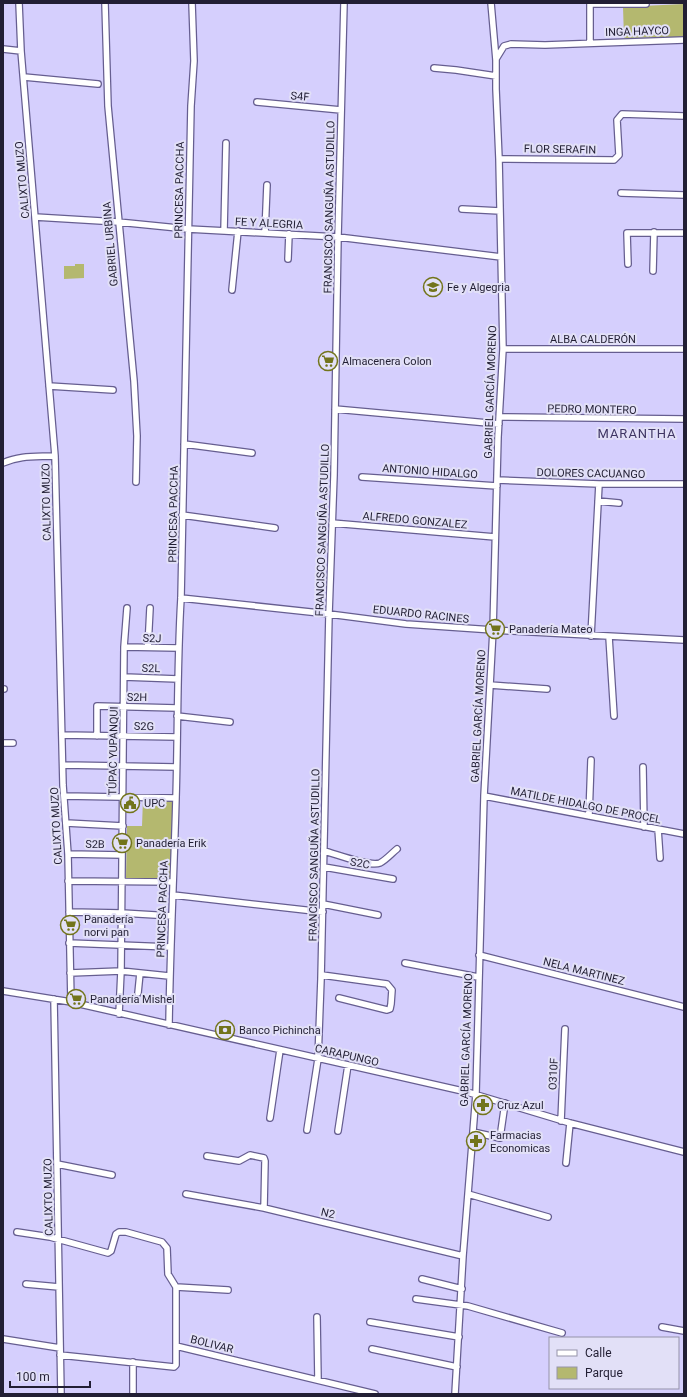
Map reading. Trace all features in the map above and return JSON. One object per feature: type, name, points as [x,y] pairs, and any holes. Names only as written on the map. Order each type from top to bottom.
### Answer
[{"type":"street","name":"CALIXTO MUZO","points":[[19,3],[55,456],[62,735],[68,854],[69,943],[72,1002]]},
{"type":"street","name":"GABRIEL URBINA","points":[[105,3],[108,106],[134,381],[137,436],[136,482]]},
{"type":"street","name":"PRINCESA PACCHA","points":[[169,1025],[169,976],[176,798],[178,648],[181,598],[191,106],[194,61],[192,3]]},
{"type":"street","name":"FRANCISCO SANGUÑA ASTUDILLO","points":[[307,1130],[318,1059],[322,975],[344,3]]},
{"type":"street","name":"GABRIEL GARCÍA MORENO","points":[[455,1394],[463,1256],[476,1094],[484,796],[493,630],[499,424],[503,349],[496,60],[491,3]]},
{"type":"street","points":[[496,60],[504,46],[507,44],[590,42],[590,4],[646,4]]},
{"type":"street","name":"INGA HAYCO","points":[[590,42],[684,40]]},
{"type":"street","points":[[3,49],[22,51]]},
{"type":"street","points":[[434,68],[496,76]]},
{"type":"street","points":[[24,77],[98,84]]},
{"type":"street","name":"S4F","points":[[257,102],[341,110]]},
{"type":"street","name":"FLOR SERAFIN","points":[[499,158],[614,160],[619,155],[617,120],[622,114],[684,116]]},
{"type":"street","points":[[224,231],[226,143]]},
{"type":"street","points":[[265,233],[267,185]]},
{"type":"street","points":[[621,193],[684,195]]},
{"type":"street","points":[[462,209],[500,211]]},
{"type":"street","name":"FE Y ALEGRIA","points":[[35,217],[118,222],[188,229],[338,237],[501,257]]},
{"type":"street","points":[[232,290],[238,231]]},
{"type":"street","points":[[653,271],[654,232]]},
{"type":"street","points":[[628,264],[627,233],[684,233]]},
{"type":"street","points":[[288,259],[289,234]]},
{"type":"street","name":"ALBA CALDERÓN","points":[[503,349],[684,349]]},
{"type":"street","points":[[49,386],[113,390]]},
{"type":"street","points":[[335,409],[499,424]]},
{"type":"street","name":"PEDRO MONTERO","points":[[500,418],[684,419]]},
{"type":"street","points":[[184,444],[252,453]]},
{"type":"street","points":[[3,463],[13,458],[55,456]]},
{"type":"street","name":"ANTONIO HIDALGO","points":[[362,477],[497,483]]},
{"type":"street","name":"DOLORES CACUANGO","points":[[497,483],[684,484]]},
{"type":"street","points":[[591,636],[599,484]]},
{"type":"street","points":[[598,501],[619,503]]},
{"type":"street","points":[[182,515],[275,528]]},
{"type":"street","name":"ALFREDO GONZALEZ","points":[[332,523],[495,537]]},
{"type":"street","name":"EDUARDO RACINES","points":[[181,598],[406,624],[591,636],[684,640]]},
{"type":"street","name":"TÚPAC YUPANQUI","points":[[119,1014],[122,913],[124,647],[127,608]]},
{"type":"street","points":[[148,647],[150,608]]},
{"type":"street","points":[[609,637],[614,716]]},
{"type":"street","name":"S2J","points":[[124,647],[178,648]]},
{"type":"street","name":"S2L","points":[[124,677],[178,679]]},
{"type":"street","points":[[490,685],[547,689]]},
{"type":"street","name":"S2H","points":[[97,736],[97,706],[177,708]]},
{"type":"street","points":[[177,716],[230,722]]},
{"type":"street","name":"S2G","points":[[62,735],[177,736]]},
{"type":"street","points":[[3,743],[14,743]]},
{"type":"street","points":[[589,816],[591,760]]},
{"type":"street","points":[[64,765],[176,767]]},
{"type":"street","points":[[643,767],[644,827]]},
{"type":"street","points":[[64,796],[176,798]]},
{"type":"street","name":"MATILDE HIDALGO DE PROCEL","points":[[484,796],[684,834]]},
{"type":"street","points":[[66,823],[122,826]]},
{"type":"street","points":[[658,829],[660,858]]},
{"type":"street","points":[[324,851],[355,860],[376,863],[381,862],[397,849]]},
{"type":"street","name":"S2B","points":[[68,854],[122,855]]},
{"type":"street","name":"S2C","points":[[324,867],[394,879]]},
{"type":"street","points":[[68,881],[173,882]]},
{"type":"street","points":[[173,895],[323,912]]},
{"type":"street","points":[[323,904],[378,915]]},
{"type":"street","points":[[69,912],[172,916]]},
{"type":"street","points":[[69,943],[170,947]]},
{"type":"street","name":"NELA MARTINEZ","points":[[479,954],[684,1007]]},
{"type":"street","points":[[405,963],[478,977]]},
{"type":"street","points":[[70,973],[121,971],[169,976]]},
{"type":"street","points":[[138,993],[140,973]]},
{"type":"street","points":[[322,975],[386,984],[392,990],[390,1009],[387,1010],[339,998]]},
{"type":"street","name":"CARAPUNGO","points":[[3,991],[72,1002],[119,1014],[476,1094],[561,1121],[684,1152]]},
{"type":"street","name":"CALIXTO MUZO","points":[[54,999],[61,1394]]},
{"type":"street","name":"O310F","points":[[561,1121],[565,1029]]},
{"type":"street","points":[[270,1118],[280,1050]]},
{"type":"street","points":[[338,1131],[348,1065]]},
{"type":"street","points":[[473,1132],[500,1138],[506,1103]]},
{"type":"street","points":[[566,1162],[570,1123]]},
{"type":"street","points":[[207,1156],[239,1161],[250,1155],[264,1158],[264,1208]]},
{"type":"street","points":[[57,1164],[112,1175]]},
{"type":"street","name":"N2","points":[[186,1194],[264,1208],[463,1256]]},
{"type":"street","points":[[468,1194],[548,1217]]},
{"type":"street","points":[[17,1232],[50,1237],[108,1253],[111,1251],[116,1234],[119,1232],[126,1232],[162,1242],[166,1248],[168,1274],[176,1287],[176,1346]]},
{"type":"street","points":[[422,1279],[462,1289]]},
{"type":"street","points":[[26,1284],[59,1287]]},
{"type":"street","points":[[176,1287],[228,1290]]},
{"type":"street","points":[[416,1299],[460,1305],[562,1333]]},
{"type":"street","points":[[317,1317],[318,1380]]},
{"type":"street","points":[[370,1322],[458,1337]]},
{"type":"street","points":[[662,1327],[684,1331]]},
{"type":"street","points":[[3,1339],[60,1348]]},
{"type":"street","name":"BOLIVAR","points":[[60,1354],[174,1367],[176,1364],[176,1346],[375,1394]]},
{"type":"street","points":[[372,1349],[457,1367]]},
{"type":"street","points":[[132,1394],[133,1362]]},
{"type":"green space","points":[[683,4],[684,37],[624,38],[623,7]]},
{"type":"green space","points":[[75,264],[84,264],[84,278],[64,279],[64,266],[75,266]]},
{"type":"green space","points":[[143,799],[173,800],[170,880],[126,878],[127,826],[142,826]]},
{"type":"place","name":"Fe y Algegria","points":[[433,287]]},
{"type":"place","name":"Almacenera Colon","points":[[328,361]]},
{"type":"place","name":"Panadería Mateo","points":[[495,629]]},
{"type":"place","name":"UPC","points":[[130,803]]},
{"type":"place","name":"Panadería Erik","points":[[122,843]]},
{"type":"place","name":"Panadería norvi pan","points":[[70,925]]},
{"type":"place","name":"Panadería Mishel","points":[[76,999]]},
{"type":"place","name":"Banco Pichincha","points":[[225,1030]]},
{"type":"place","name":"Cruz Azul","points":[[483,1105]]},
{"type":"place","name":"Farmacias Economicas","points":[[476,1141]]},
{"type":"district","name":"MARANTHA","points":[[637,433]]}]
